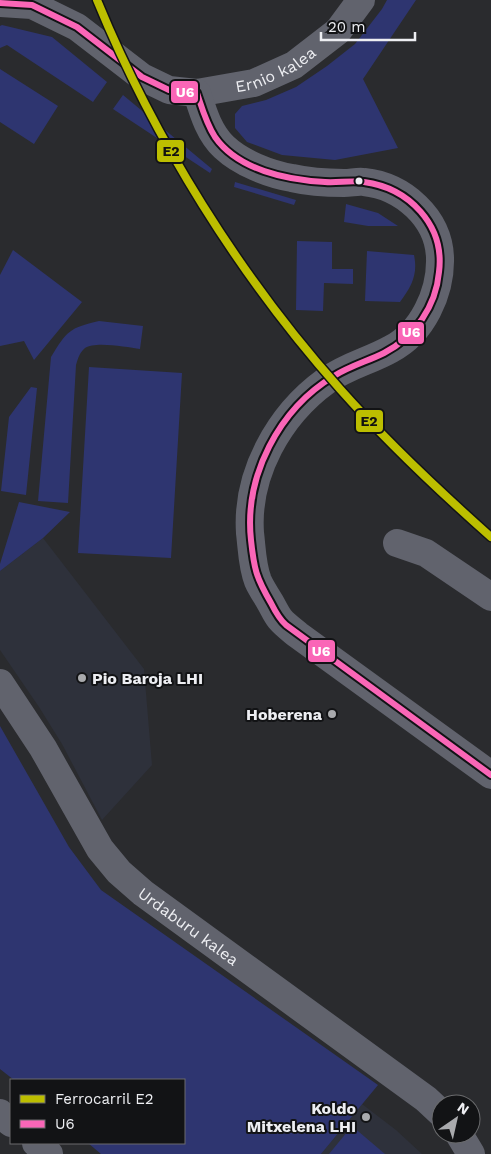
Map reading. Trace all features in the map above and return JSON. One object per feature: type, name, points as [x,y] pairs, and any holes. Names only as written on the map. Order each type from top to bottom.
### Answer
[{"type":"street","name":"Ernio kalea","points":[[197,93],[254,83],[294,65],[338,30],[361,0]]},
{"type":"street","points":[[0,3],[32,5],[77,27],[142,77],[169,90],[197,93],[206,122],[222,146],[236,157],[262,169],[291,178],[318,182],[364,182],[387,188],[405,197],[421,211],[431,225],[438,240],[440,257],[436,289],[431,305],[407,339],[393,348],[354,364],[326,380],[307,397],[277,434],[266,454],[255,484],[250,526],[252,555],[258,580],[280,619],[298,635],[491,775]]},
{"type":"street","points":[[398,543],[426,552],[491,597]]},
{"type":"street","name":"Urdaburu kalea","points":[[0,682],[43,748],[100,849],[119,872],[143,893],[431,1103]]},
{"type":"street","points":[[0,1114],[10,1122]]},
{"type":"street","points":[[37,1144],[50,1154]]},
{"type":"shaded area","points":[[387,0],[416,0],[363,79],[398,148],[335,160],[282,155],[247,142],[235,128],[235,114],[242,106],[266,100],[296,87],[327,66],[355,44]]},
{"type":"shaded area","points":[[0,26],[52,37],[107,82],[93,102],[7,45],[0,48]]},
{"type":"shaded area","points":[[0,69],[58,106],[34,144],[0,122]]},
{"type":"shaded area","points":[[123,95],[212,169],[210,173],[113,109]]},
{"type":"shaded area","points":[[235,182],[296,200],[294,205],[234,187]]},
{"type":"shaded area","points":[[346,204],[378,213],[398,226],[368,226],[344,222]]},
{"type":"shaded area","points":[[297,241],[332,242],[332,269],[353,269],[353,284],[324,283],[323,311],[296,310]]},
{"type":"shaded area","points":[[13,250],[82,302],[34,360],[24,341],[0,346],[0,275]]},
{"type":"shaded area","points":[[367,251],[414,255],[415,268],[413,280],[400,302],[365,301]]},
{"type":"shaded area","points":[[99,321],[143,326],[140,349],[96,345],[85,348],[81,352],[76,365],[68,503],[38,501],[51,357],[61,341],[70,332],[81,326]]},
{"type":"shaded area","points":[[89,367],[182,373],[171,558],[78,553]]},
{"type":"shaded area","points":[[31,387],[37,388],[26,495],[1,491],[9,417]]},
{"type":"shaded area","points":[[19,502],[70,512],[43,538],[0,571],[0,564]]},
{"type":"shaded area","name":"Pio Baroja LHI","points":[[43,538],[144,669],[152,765],[102,820],[62,744],[0,650],[0,571]]},
{"type":"shaded area","points":[[0,726],[69,847],[101,890],[378,1085],[321,1154],[101,1154],[89,1144],[185,1144],[185,1079],[13,1079],[0,1069]]},
{"type":"shaded area","name":"Koldo Mitxelena LHI","points":[[362,1104],[396,1130],[422,1154],[321,1154]]},
{"type":"shaded area","points":[[352,1126],[385,1154],[329,1154]]},
{"type":"rail line","name":"E2","points":[[97,0],[145,104],[173,155],[202,205],[268,301],[303,346],[358,409],[413,465],[491,537]]},
{"type":"transit line","name":"U6","points":[[0,3],[32,5],[77,27],[142,77],[169,90],[197,93],[215,137],[237,158],[250,165],[280,176],[295,179],[325,182],[359,181],[380,186],[396,192],[409,201],[430,224],[436,239],[439,255],[439,272],[434,297],[422,319],[395,346],[384,353],[346,369],[314,390],[282,426],[269,446],[253,492],[250,516],[252,550],[259,579],[279,618],[286,625],[491,775]]},
{"type":"place","name":"Pio Baroja LHI","points":[[82,678]]},
{"type":"place","name":"Hoberena","points":[[332,714]]},
{"type":"place","name":"Koldo Mitxelena LHI","points":[[366,1117]]}]
